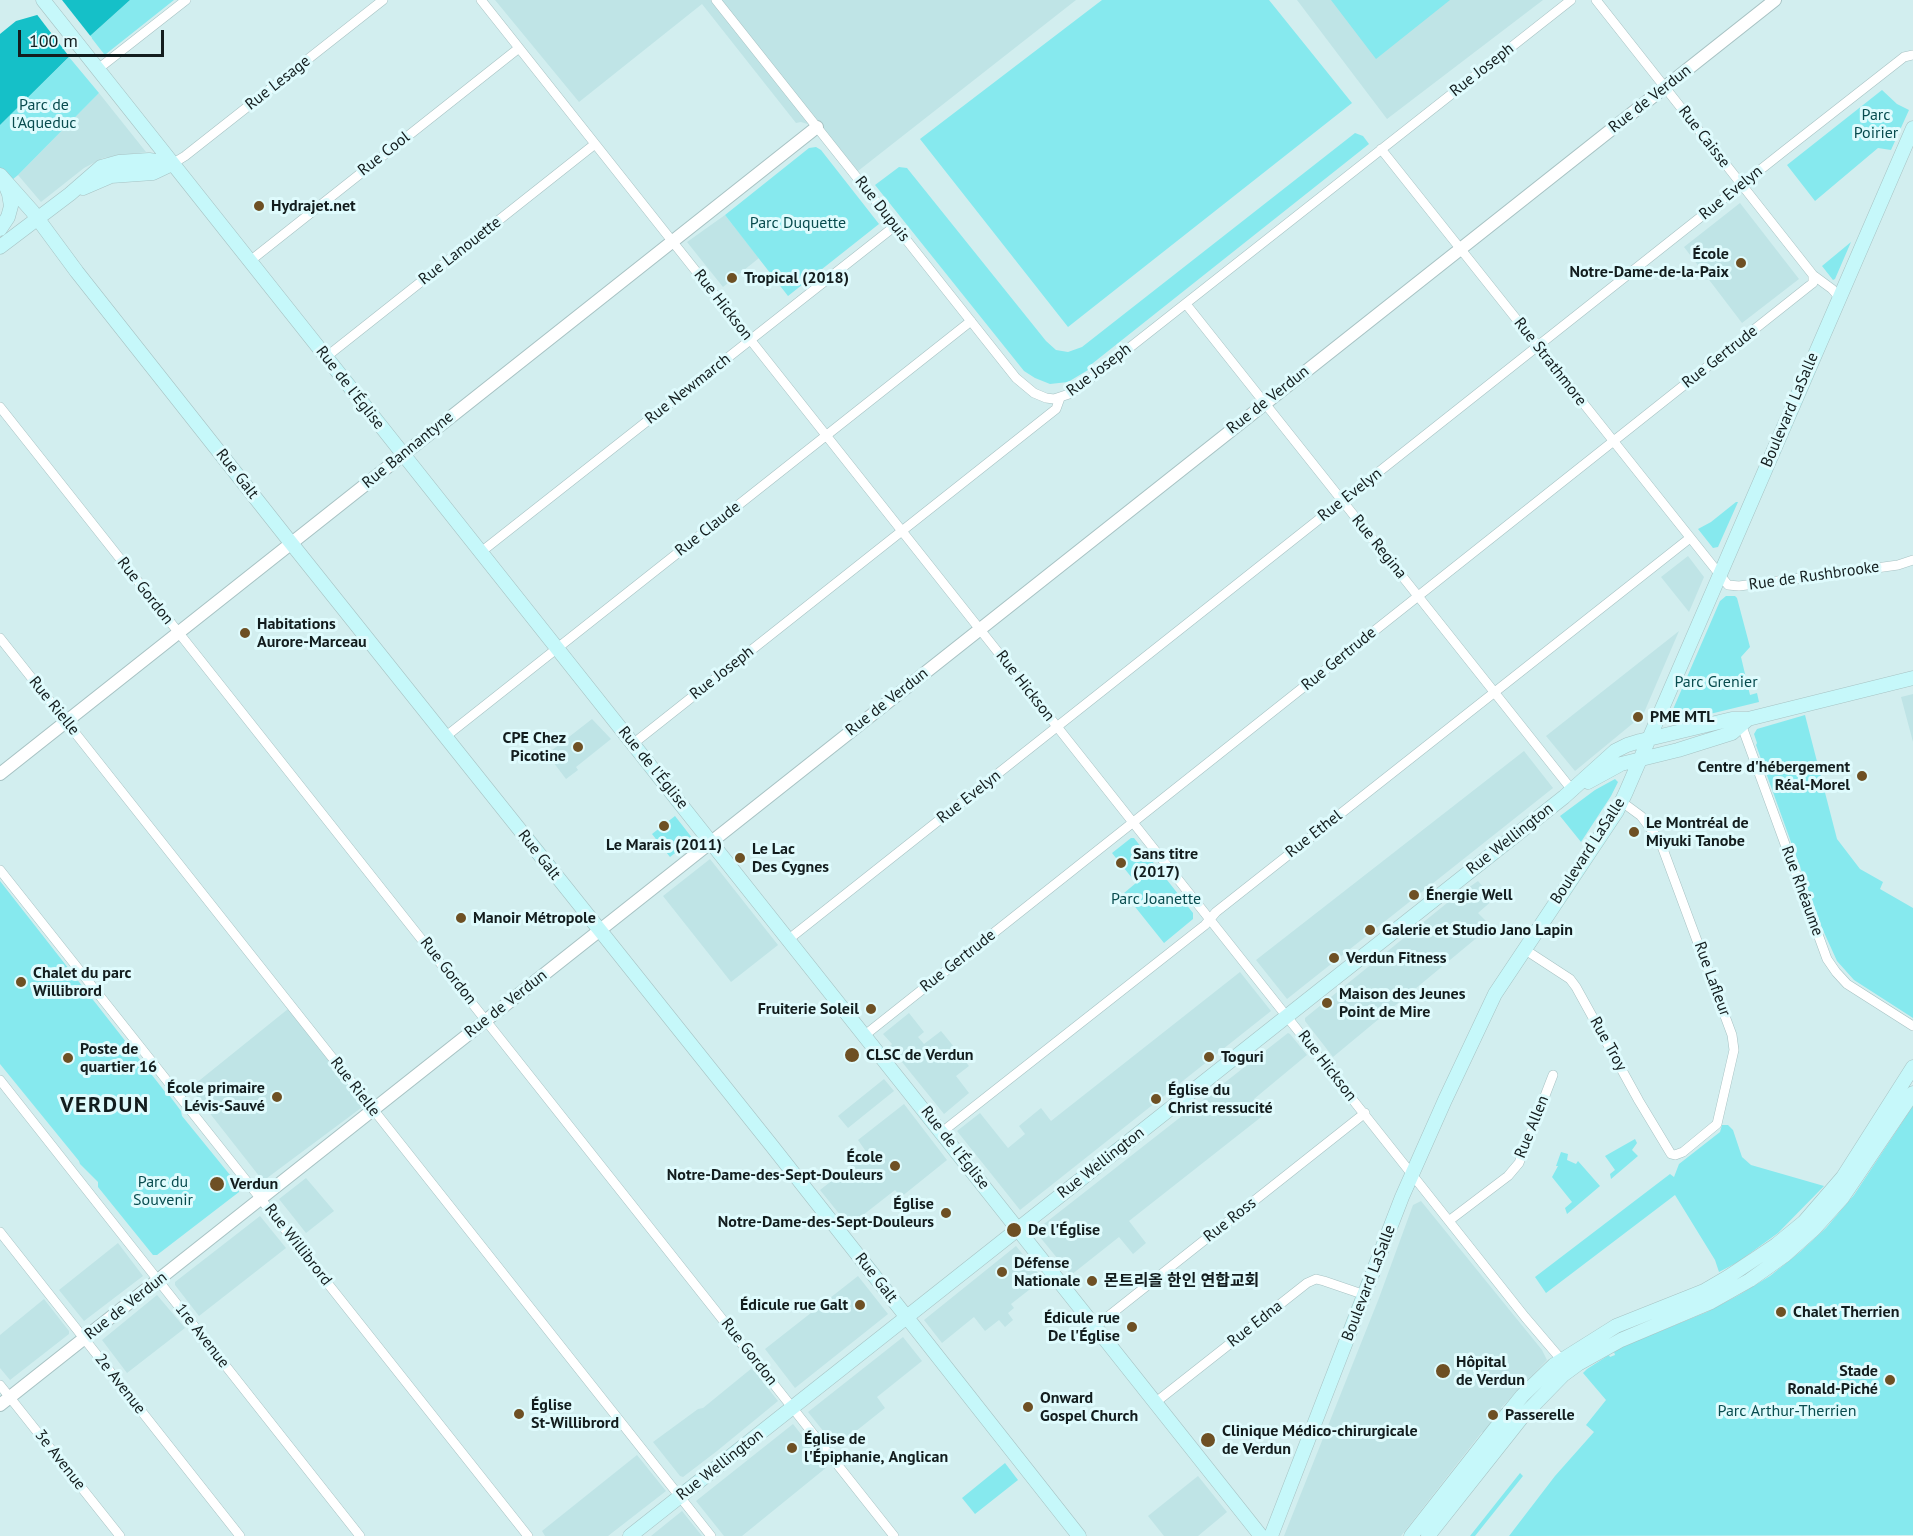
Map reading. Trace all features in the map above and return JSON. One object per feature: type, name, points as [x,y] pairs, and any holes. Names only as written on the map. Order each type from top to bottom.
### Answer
[{"type":"main road","name":"Rue de l'Église","points":[[43,0],[1261,1536]]},
{"type":"main road","name":"Boulevard LaSalle","points":[[1270,1536],[1412,1173],[1488,1008],[1524,949],[1622,802],[1913,128]]},
{"type":"main road","points":[[0,247],[70,194],[111,176],[153,173],[172,164]]},
{"type":"main road","points":[[0,229],[8,217],[11,206],[9,194],[1,176]]},
{"type":"main road","name":"Rue Galt","points":[[1,176],[13,187],[291,543],[1079,1536]]},
{"type":"main road","name":"Rue Wellington","points":[[630,1536],[1572,790],[1615,751],[1648,739],[1743,721],[1913,678]]},
{"type":"main road","name":"Rue Wellington","points":[[1572,790],[1622,764],[1732,733],[1743,721]]},
{"type":"main road","points":[[1411,1536],[1426,1531],[1523,1416],[1534,1394],[1566,1365],[1616,1326],[1704,1291],[1789,1234],[1824,1201],[1843,1177],[1913,1067]]},
{"type":"main road","points":[[1566,1365],[1729,1292],[1785,1255],[1842,1198],[1913,1093]]},
{"type":"street","points":[[98,69],[186,0]]},
{"type":"street","name":"Rue Lesage","points":[[172,164],[383,0]]},
{"type":"street","name":"Rue Hickson","points":[[481,0],[1566,1365]]},
{"type":"street","name":"Rue Dupuis","points":[[716,0],[1016,378],[1026,387],[1046,398],[1060,398]]},
{"type":"street","name":"Rue Joseph","points":[[634,743],[1056,409],[1060,398],[1072,393],[1571,0]]},
{"type":"street","name":"Rue Caisse","points":[[1596,0],[1813,279],[1832,289],[1839,297]]},
{"type":"street","name":"Rue de Verdun","points":[[5,1401],[1775,0]]},
{"type":"street","name":"Rue Cool","points":[[250,261],[519,48]]},
{"type":"street","name":"Rue Evelyn","points":[[789,939],[1904,57],[1913,56]]},
{"type":"street","name":"Rue Bannantyne","points":[[0,774],[817,127]]},
{"type":"street","name":"Rue Lanouette","points":[[326,357],[595,144]]},
{"type":"street","name":"Rue Strathmore","points":[[1381,149],[1719,575]]},
{"type":"street","name":"Rue Newmarch","points":[[481,552],[896,226]]},
{"type":"street","name":"Rue Gertrude","points":[[865,1035],[1613,441],[1813,279]]},
{"type":"street","name":"Rue Regina","points":[[1186,303],[1572,790]]},
{"type":"street","name":"Rue Claude","points":[[445,737],[971,321]]},
{"type":"street","name":"Rue Gordon","points":[[0,407],[894,1536]]},
{"type":"street","name":"Rue Ethel","points":[[942,1132],[1196,932],[1225,904],[1690,538]]},
{"type":"street","name":"Rue de Rushbrooke","points":[[1719,575],[1728,585],[1735,586],[1887,566],[1913,560]]},
{"type":"street","name":"Rue Rielle","points":[[0,638],[711,1536]]},
{"type":"street","name":"Rue Rhéaume","points":[[1743,721],[1827,959],[1847,984],[1913,1026]]},
{"type":"street","name":"Rue Lafleur","points":[[1622,802],[1641,816],[1660,841],[1733,1042],[1734,1050],[1719,1120],[1683,1152],[1675,1155]]},
{"type":"street","name":"Rue Willibrord","points":[[0,870],[528,1536]]},
{"type":"street","name":"Rue Troy","points":[[1524,949],[1570,979],[1576,987],[1639,1101],[1669,1151],[1675,1155]]},
{"type":"street","name":"Rue Allen","points":[[1450,1220],[1508,1176],[1519,1163],[1553,1075]]},
{"type":"street","name":"1re Avenue","points":[[0,1080],[360,1536]]},
{"type":"street","name":"Rue Ross","points":[[1096,1326],[1365,1113]]},
{"type":"street","name":"2e Avenue","points":[[0,1232],[240,1536]]},
{"type":"street","name":"Rue Edna","points":[[1156,1402],[1307,1283],[1316,1280],[1324,1281],[1365,1295]]},
{"type":"street","name":"3e Avenue","points":[[0,1384],[5,1401],[120,1536]]},
{"type":"shaded area","points":[[54,0],[130,0],[0,125],[0,34],[16,21],[37,15]]},
{"type":"shaded area","points":[[495,0],[1076,0],[858,171],[817,127],[801,122],[796,123],[702,4],[579,102]]},
{"type":"shaded area","points":[[1297,0],[1543,0],[1387,119]]},
{"type":"shaded area","points":[[99,93],[146,152],[103,158],[84,168],[41,202],[18,175]]},
{"type":"shaded area","name":"École Notre-Dame-de-la-Paix","points":[[1740,203],[1799,279],[1742,323],[1684,247]]},
{"type":"shaded area","points":[[725,215],[759,258],[723,287],[687,242]]},
{"type":"shaded area","points":[[1688,556],[1704,577],[1689,612],[1661,577]]},
{"type":"shaded area","points":[[1679,631],[1643,715],[1575,771],[1546,736]]},
{"type":"shaded area","points":[[1913,694],[1913,742],[1901,697]]},
{"type":"shaded area","name":"CPE Chez Picotine","points":[[592,719],[611,739],[576,767],[578,770],[566,779],[547,754]]},
{"type":"shaded area","points":[[1524,751],[1553,788],[1287,999],[1256,960]]},
{"type":"shaded area","points":[[710,859],[778,945],[731,982],[663,896]]},
{"type":"shaded area","points":[[1478,881],[1494,899],[1478,913],[1491,926],[1333,1057],[1305,1018],[1452,899]]},
{"type":"shaded area","points":[[1240,972],[1271,1011],[1020,1210],[957,1131],[980,1113],[1008,1148],[1025,1134],[1019,1126],[1041,1108],[1051,1121]]},
{"type":"shaded area","name":"École primaire Lévis-Sauvé","points":[[288,1009],[365,1105],[263,1181],[190,1088]]},
{"type":"shaded area","points":[[909,1013],[924,1032],[918,1037],[924,1044],[941,1031],[969,1066],[956,1076],[969,1093],[944,1114],[902,1062],[904,1060],[890,1046],[892,1044],[883,1034]]},
{"type":"shaded area","points":[[1288,1033],[1307,1055],[1254,1099],[1265,1114],[1129,1221],[1146,1243],[1133,1254],[1119,1237],[1071,1275],[1035,1231]]},
{"type":"shaded area","points":[[884,1079],[894,1091],[848,1128],[838,1116]]},
{"type":"shaded area","name":"École Notre-Dame-des-Sept-Douleurs","points":[[904,1104],[947,1160],[901,1197],[895,1190],[849,1226],[820,1190],[867,1153],[858,1140]]},
{"type":"shaded area","points":[[306,1178],[334,1211],[306,1233],[279,1199]]},
{"type":"shaded area","name":"Hôpital de Verdun","points":[[1421,1201],[1542,1350],[1547,1360],[1501,1408],[1503,1410],[1484,1434],[1482,1432],[1401,1536],[1284,1536],[1379,1298],[1413,1205]]},
{"type":"shaded area","points":[[260,1216],[286,1248],[199,1316],[175,1282]]},
{"type":"shaded area","points":[[118,1243],[143,1276],[84,1321],[59,1290]]},
{"type":"shaded area","points":[[1016,1246],[1043,1279],[1011,1304],[1014,1308],[1008,1313],[1013,1320],[1005,1327],[999,1320],[985,1331],[974,1317],[942,1343],[924,1320]]},
{"type":"shaded area","points":[[858,1276],[888,1314],[795,1388],[765,1349]]},
{"type":"shaded area","points":[[157,1295],[185,1328],[127,1373],[102,1340]]},
{"type":"shaded area","points":[[44,1299],[69,1334],[10,1380],[0,1368],[0,1335]]},
{"type":"shaded area","points":[[903,1337],[922,1361],[877,1397],[885,1408],[836,1447],[808,1412]]},
{"type":"shaded area","points":[[752,1368],[778,1401],[717,1451],[683,1477],[680,1476],[653,1442],[698,1409],[703,1408]]},
{"type":"shaded area","points":[[793,1424],[827,1467],[742,1536],[724,1536],[696,1501]]},
{"type":"shaded area","points":[[637,1455],[666,1491],[608,1536],[545,1536],[542,1531]]},
{"type":"shaded area","points":[[1198,1476],[1227,1512],[1198,1536],[1164,1536],[1148,1516]]},
{"type":"shaded area","points":[[682,1511],[702,1536],[651,1536],[667,1523]]},
{"type":"green space","points":[[130,0],[174,0],[104,54],[90,36]]},
{"type":"green space","points":[[1102,0],[1269,0],[1352,103],[1068,327],[920,139]]},
{"type":"green space","points":[[1331,0],[1450,0],[1376,59]]},
{"type":"green space","name":"Parc de l'Aqueduc","points":[[69,57],[99,93],[18,175],[0,190],[0,125]]},
{"type":"green space","name":"Parc Poirier","points":[[1882,90],[1897,104],[1909,110],[1891,150],[1878,148],[1815,201],[1787,165]]},
{"type":"green space","points":[[1355,133],[1363,136],[1369,144],[1088,367],[1088,370],[1068,382],[1050,384],[1024,371],[875,185],[899,167],[907,168],[1046,341],[1056,350],[1068,352],[1082,347]]},
{"type":"green space","name":"Parc Duquette","points":[[816,147],[821,150],[879,224],[788,296],[725,215],[809,148]]},
{"type":"green space","points":[[1851,242],[1835,279],[1833,280],[1822,266]]},
{"type":"green space","points":[[1738,502],[1718,547],[1713,548],[1698,529],[1711,522]]},
{"type":"green space","name":"Parc Grenier","points":[[1726,596],[1737,598],[1750,647],[1741,657],[1750,695],[1757,693],[1759,702],[1673,723],[1670,718],[1674,707],[1720,601]]},
{"type":"green space","points":[[1805,715],[1837,839],[1860,869],[1883,882],[1880,889],[1913,908],[1913,1018],[1854,980],[1837,961],[1822,928],[1756,745],[1754,734],[1757,729]]},
{"type":"green space","points":[[1615,779],[1618,782],[1611,796],[1581,842],[1560,816],[1595,790]]},
{"type":"green space","points":[[675,816],[693,839],[670,857],[652,834]]},
{"type":"green space","name":"Parc Joanette","points":[[1134,838],[1193,913],[1193,919],[1164,943],[1124,893],[1136,883],[1112,853]]},
{"type":"green space","name":"Parc du Souvenir","points":[[0,881],[239,1186],[239,1192],[157,1255],[153,1255],[98,1187],[98,1182],[80,1164],[0,1064]]},
{"type":"green space","name":"Parc Arthur-Therrien","points":[[1913,1106],[1913,1535],[1509,1536],[1555,1476],[1594,1432],[1586,1425],[1606,1400],[1583,1373],[1609,1355],[1610,1357],[1615,1355],[1614,1352],[1624,1346],[1707,1312],[1739,1295],[1770,1276],[1800,1252],[1826,1228],[1854,1195]]},
{"type":"green space","points":[[1722,1125],[1728,1125],[1733,1130],[1742,1157],[1751,1165],[1824,1186],[1778,1233],[1738,1262],[1719,1272],[1715,1260],[1675,1195],[1546,1293],[1535,1277],[1670,1174],[1674,1177],[1679,1164],[1720,1132]]},
{"type":"green space","points":[[1635,1139],[1637,1143],[1632,1150],[1638,1156],[1611,1179],[1610,1174],[1615,1170],[1605,1156]]},
{"type":"green space","points":[[1561,1152],[1568,1154],[1567,1160],[1576,1164],[1578,1161],[1600,1186],[1567,1214],[1565,1208],[1572,1202],[1552,1177],[1558,1166],[1556,1166]]},
{"type":"green space","points":[[1005,1463],[1018,1480],[975,1514],[962,1498]]},
{"type":"green space","points":[[1520,1473],[1523,1476],[1475,1536],[1470,1536]]},
{"type":"pier","points":[[50,0],[62,0],[92,38],[71,59],[35,12]]},
{"type":"place","name":"Hydrajet.net","points":[[259,206]]},
{"type":"place","name":"École Notre-Dame-de-la-Paix","points":[[1741,263]]},
{"type":"place","name":"Tropical (2018)","points":[[732,278]]},
{"type":"place","name":"Habitations Aurore-Marceau","points":[[245,633]]},
{"type":"place","name":"PME MTL","points":[[1638,717]]},
{"type":"place","name":"CPE Chez Picotine","points":[[578,747]]},
{"type":"place","name":"Centre d'hébergement Réal-Morel","points":[[1862,776]]},
{"type":"place","name":"Le Marais (2011)","points":[[664,826]]},
{"type":"place","name":"Le Montréal de Miyuki Tanobe","points":[[1634,832]]},
{"type":"place","name":"Le Lac Des Cygnes","points":[[740,858]]},
{"type":"place","name":"Sans titre (2017)","points":[[1121,863]]},
{"type":"place","name":"Énergie Well","points":[[1414,895]]},
{"type":"place","name":"Manoir Métropole","points":[[461,918]]},
{"type":"place","name":"Galerie et Studio Jano Lapin","points":[[1370,930]]},
{"type":"place","name":"Verdun Fitness","points":[[1334,958]]},
{"type":"place","name":"Chalet du parc Willibrord","points":[[21,982]]},
{"type":"place","name":"Maison des Jeunes Point de Mire","points":[[1327,1003]]},
{"type":"place","name":"Fruiterie Soleil","points":[[871,1009]]},
{"type":"place","name":"CLSC de Verdun","points":[[852,1055]]},
{"type":"place","name":"Toguri","points":[[1209,1057]]},
{"type":"place","name":"Poste de quartier 16","points":[[68,1058]]},
{"type":"place","name":"École primaire Lévis-Sauvé","points":[[277,1097]]},
{"type":"place","name":"Église du Christ ressucité","points":[[1156,1099]]},
{"type":"place","name":"École Notre-Dame-des-Sept-Douleurs","points":[[895,1166]]},
{"type":"place","name":"Verdun","points":[[217,1184]]},
{"type":"place","name":"Église Notre-Dame-des-Sept-Douleurs","points":[[946,1213]]},
{"type":"place","name":"De l'Église","points":[[1014,1230]]},
{"type":"place","name":"Défense Nationale","points":[[1002,1272]]},
{"type":"place","name":"몬트리올 한인 연합교회","points":[[1092,1281]]},
{"type":"place","name":"Édicule rue Galt","points":[[860,1305]]},
{"type":"place","name":"Chalet Therrien","points":[[1781,1312]]},
{"type":"place","name":"Édicule rue De l'Église","points":[[1132,1327]]},
{"type":"place","name":"Hôpital de Verdun","points":[[1443,1371]]},
{"type":"place","name":"Stade Ronald-Piché","points":[[1890,1380]]},
{"type":"place","name":"Onward Gospel Church","points":[[1028,1407]]},
{"type":"place","name":"Église St-Willibrord","points":[[519,1414]]},
{"type":"place","name":"Passerelle","points":[[1493,1415]]},
{"type":"place","name":"Clinique Médico-chirurgicale de Verdun","points":[[1208,1440]]},
{"type":"place","name":"Église de l'Épiphanie, Anglican","points":[[792,1448]]},
{"type":"district","name":"VERDUN","points":[[105,1106]]}]
